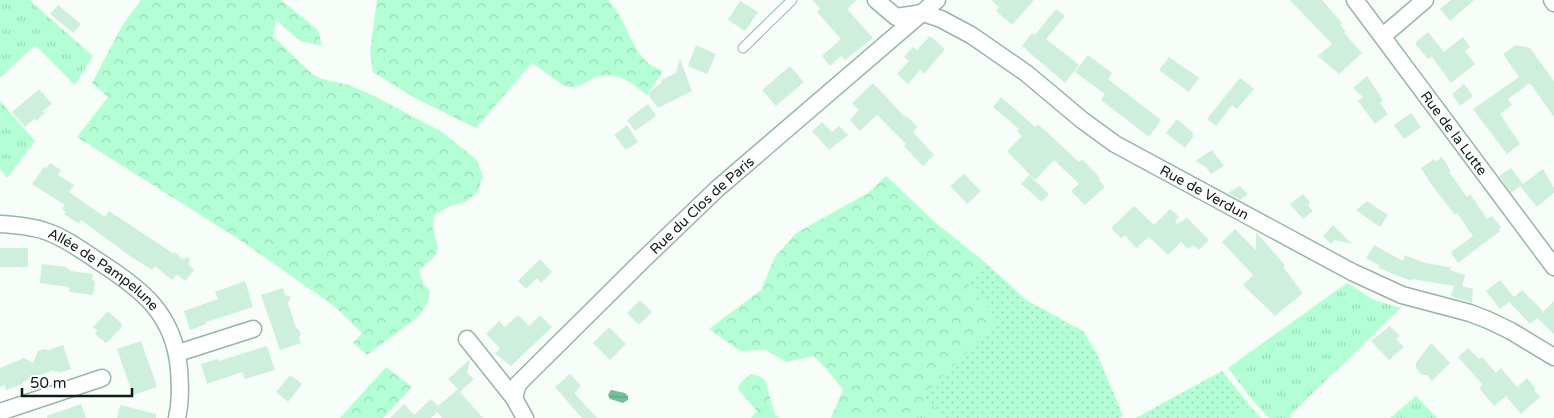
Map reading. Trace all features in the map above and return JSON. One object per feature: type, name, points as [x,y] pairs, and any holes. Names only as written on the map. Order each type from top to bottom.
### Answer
[{"type":"street","name":"Rue de Verdun","points":[[876,0],[896,17],[923,13],[942,19],[971,35],[1026,73],[1082,120],[1115,144],[1352,272],[1402,295],[1470,313],[1488,320],[1511,331],[1554,357]]},
{"type":"street","name":"Rue du Clos de Paris","points":[[514,398],[518,384],[717,189],[937,0]]},
{"type":"street","name":"Rue de la Lutte","points":[[1355,0],[1554,267]]},
{"type":"street","points":[[1383,36],[1425,0]]},
{"type":"street","points":[[1552,0],[1554,4]]},
{"type":"street","name":"Allée de Pampelune","points":[[0,224],[20,225],[47,231],[126,278],[146,295],[162,315],[178,353],[181,394],[177,418]]},
{"type":"street","points":[[178,353],[253,329]]},
{"type":"street","points":[[467,339],[514,398],[526,418]]},
{"type":"street","points":[[0,412],[102,378]]},
{"type":"lane","points":[[743,48],[792,0]]},
{"type":"green space","points":[[0,0],[29,0],[93,56],[75,85],[35,45],[0,78]]},
{"type":"green space","points":[[141,0],[281,0],[318,30],[322,46],[300,41],[276,20],[273,36],[312,74],[322,79],[349,85],[374,96],[442,132],[476,159],[483,176],[477,193],[467,201],[450,206],[434,215],[433,229],[438,248],[434,257],[419,270],[423,283],[430,291],[427,303],[419,316],[367,355],[353,343],[362,333],[334,306],[243,242],[77,137],[108,97],[92,83],[122,26]]},
{"type":"green space","points":[[377,0],[608,0],[619,15],[640,55],[650,64],[663,71],[647,95],[622,78],[609,75],[594,78],[576,87],[565,86],[532,63],[476,128],[413,97],[373,72],[370,52]]},
{"type":"green space","points":[[0,101],[35,141],[7,178],[0,169]]},
{"type":"green space","points":[[886,176],[936,223],[987,264],[966,282],[1000,322],[923,395],[928,400],[911,418],[831,418],[843,390],[814,356],[786,362],[766,350],[740,351],[709,329],[761,290],[775,257],[796,233],[868,193]]},
{"type":"green space","points":[[987,264],[1026,300],[1083,331],[1097,354],[1123,416],[1119,418],[945,418],[923,395],[1000,322],[966,282]]},
{"type":"green space","points":[[1347,283],[1374,300],[1401,308],[1289,416],[1291,418],[1269,418],[1228,368]]},
{"type":"green space","points":[[386,367],[412,387],[383,418],[340,418]]},
{"type":"green space","points":[[1222,371],[1250,406],[1232,418],[1136,418]]},
{"type":"green space","points":[[751,374],[765,380],[775,415],[780,418],[751,418],[757,411],[738,389],[740,383]]},
{"type":"green space","points":[[1416,396],[1437,418],[1390,418]]},
{"type":"green space","points":[[928,400],[945,418],[911,418]]},
{"type":"green space","points":[[1250,406],[1261,418],[1232,418]]},
{"type":"shaded area","points":[[611,390],[625,393],[628,396],[628,400],[623,403],[610,399],[608,395]]},
{"type":"building","points":[[812,0],[857,0],[847,9],[873,38],[845,60],[841,56],[830,66],[822,56],[841,39],[817,12],[820,8]]},
{"type":"building","points":[[991,0],[1034,0],[1012,25],[996,11],[999,7]]},
{"type":"building","points":[[1290,0],[1322,0],[1342,23],[1340,25],[1346,32],[1344,33],[1362,53],[1339,74],[1318,56],[1332,44]]},
{"type":"building","points":[[1451,0],[1474,0],[1450,21],[1440,9]]},
{"type":"building","points":[[740,1],[758,12],[745,31],[728,20]]},
{"type":"building","points":[[58,5],[81,24],[73,33],[50,14]]},
{"type":"building","points":[[1056,9],[1065,16],[1046,39],[1079,65],[1065,83],[1022,46],[1032,33],[1035,35]]},
{"type":"building","points":[[1428,32],[1444,52],[1463,37],[1470,47],[1465,51],[1475,64],[1451,83],[1432,57],[1428,59],[1415,43]]},
{"type":"building","points":[[930,36],[945,49],[924,74],[920,70],[908,84],[897,74],[909,61],[904,57],[913,47],[917,50]]},
{"type":"building","points":[[696,45],[716,54],[707,74],[688,66]]},
{"type":"building","points":[[1516,45],[1530,48],[1554,81],[1554,117],[1530,83],[1508,99],[1512,105],[1500,114],[1520,144],[1507,154],[1473,109],[1519,77],[1503,54]]},
{"type":"building","points":[[1088,55],[1112,73],[1108,79],[1161,120],[1149,137],[1101,100],[1105,94],[1075,72]]},
{"type":"building","points":[[1169,57],[1199,78],[1189,92],[1159,70]]},
{"type":"building","points":[[680,59],[692,91],[658,108],[648,94],[662,82],[661,80],[676,73]]},
{"type":"building","points":[[790,66],[804,82],[776,106],[762,90]]},
{"type":"building","points":[[1367,76],[1383,100],[1380,103],[1388,114],[1375,124],[1358,101],[1363,97],[1353,88]]},
{"type":"building","points":[[1240,78],[1254,89],[1237,109],[1232,105],[1216,126],[1207,119]]},
{"type":"building","points":[[873,83],[917,127],[913,132],[934,155],[923,166],[904,146],[906,144],[877,115],[860,131],[850,120],[859,110],[852,103]]},
{"type":"building","points":[[1464,84],[1473,96],[1460,106],[1452,94]]},
{"type":"building","points":[[39,89],[52,104],[43,111],[45,113],[36,121],[34,119],[25,127],[12,112]]},
{"type":"building","points":[[1001,97],[1035,127],[1038,124],[1079,162],[1082,159],[1100,178],[1099,180],[1105,187],[1085,205],[1071,191],[1079,184],[1054,160],[1035,180],[1007,151],[1022,136],[1017,131],[1019,129],[993,107]]},
{"type":"building","points":[[648,104],[656,116],[635,131],[627,120]]},
{"type":"building","points":[[1411,113],[1421,127],[1404,139],[1394,125]]},
{"type":"building","points":[[1177,119],[1193,133],[1193,137],[1185,148],[1166,133]]},
{"type":"building","points":[[822,122],[832,132],[839,126],[848,135],[829,150],[812,131]]},
{"type":"building","points":[[627,125],[638,142],[626,150],[614,135]]},
{"type":"building","points":[[1212,150],[1224,166],[1211,174],[1206,167],[1195,161]]},
{"type":"building","points":[[1442,157],[1451,171],[1449,172],[1467,197],[1470,194],[1487,219],[1492,216],[1501,227],[1500,231],[1458,263],[1451,252],[1473,236],[1457,213],[1455,215],[1431,184],[1421,168],[1434,159],[1435,162]]},
{"type":"building","points":[[50,163],[61,170],[58,175],[74,185],[69,192],[105,217],[109,211],[174,254],[175,252],[182,259],[190,257],[189,265],[194,270],[185,281],[177,274],[172,280],[155,266],[152,270],[130,256],[81,220],[79,224],[64,214],[66,212],[62,209],[65,205],[32,184],[44,167],[46,169]]},
{"type":"building","points":[[1511,168],[1523,184],[1543,169],[1554,188],[1554,193],[1537,207],[1520,186],[1511,193],[1499,176]]},
{"type":"building","points":[[964,174],[981,191],[967,204],[950,186]]},
{"type":"building","points":[[1029,175],[1049,194],[1042,202],[1021,184]]},
{"type":"building","points":[[1240,186],[1248,194],[1240,200],[1228,193]]},
{"type":"building","points":[[1303,194],[1310,202],[1308,205],[1313,211],[1303,219],[1290,204]]},
{"type":"building","points":[[1367,201],[1388,215],[1380,227],[1356,210]]},
{"type":"building","points":[[1134,206],[1154,225],[1170,209],[1179,217],[1175,221],[1177,224],[1187,218],[1209,240],[1199,250],[1193,245],[1189,249],[1181,242],[1168,255],[1149,237],[1136,248],[1125,235],[1121,238],[1111,228]]},
{"type":"building","points":[[1333,225],[1352,244],[1335,240],[1331,244],[1323,236]]},
{"type":"building","points":[[1235,229],[1256,250],[1256,232],[1285,265],[1283,267],[1303,293],[1275,316],[1243,285],[1253,275],[1222,242]]},
{"type":"building","points":[[1374,245],[1403,261],[1405,255],[1422,262],[1452,268],[1449,270],[1465,275],[1462,286],[1473,289],[1472,303],[1451,296],[1454,286],[1412,279],[1411,281],[1379,268],[1380,266],[1366,258]]},
{"type":"building","points":[[0,248],[28,248],[28,267],[0,267]]},
{"type":"building","points":[[540,259],[552,272],[541,283],[537,278],[526,289],[518,281]]},
{"type":"building","points":[[42,264],[67,267],[70,271],[93,274],[92,280],[95,281],[93,295],[70,292],[69,287],[40,283]]},
{"type":"building","points":[[1500,280],[1514,297],[1522,290],[1543,311],[1542,313],[1554,301],[1554,334],[1537,318],[1530,324],[1509,302],[1500,309],[1486,291]]},
{"type":"building","points":[[245,281],[253,307],[206,322],[206,324],[190,330],[184,311],[218,299],[215,292]]},
{"type":"building","points":[[283,288],[285,295],[291,297],[288,303],[296,328],[301,334],[299,337],[301,343],[280,350],[261,295]]},
{"type":"building","points":[[640,300],[652,312],[639,325],[627,313]]},
{"type":"building","points":[[108,311],[122,324],[121,328],[106,343],[95,334],[97,331],[93,327]]},
{"type":"building","points":[[518,315],[529,326],[540,315],[552,327],[511,366],[495,354],[500,348],[486,334],[499,321],[505,327]]},
{"type":"building","points":[[1390,326],[1400,336],[1396,339],[1404,347],[1389,360],[1371,341]]},
{"type":"building","points":[[609,327],[626,344],[610,360],[593,343]]},
{"type":"building","points":[[141,341],[157,387],[133,395],[117,349]]},
{"type":"building","points":[[1431,343],[1450,363],[1432,381],[1427,375],[1422,375],[1416,368],[1416,363]]},
{"type":"building","points":[[63,345],[71,369],[59,373],[59,371],[55,372],[54,370],[6,390],[5,385],[0,387],[0,368],[24,358],[33,363],[38,351]]},
{"type":"building","points":[[267,346],[275,370],[245,379],[242,372],[207,384],[201,364],[218,359],[219,361]]},
{"type":"building","points":[[1468,348],[1479,359],[1482,357],[1496,373],[1501,368],[1517,387],[1527,378],[1540,397],[1521,414],[1506,396],[1494,406],[1479,388],[1483,385],[1458,357]]},
{"type":"building","points":[[470,359],[467,373],[474,379],[460,392],[483,418],[442,418],[437,412],[431,418],[390,418],[404,404],[414,415],[431,399],[438,406],[458,389],[448,379]]},
{"type":"building","points":[[570,374],[581,386],[574,393],[597,418],[582,418],[555,387]]},
{"type":"building","points":[[290,375],[302,384],[288,402],[276,392]]},
{"type":"building","points":[[81,404],[86,418],[47,418],[47,416]]},
{"type":"building","points":[[120,405],[156,414],[156,418],[117,418]]}]
